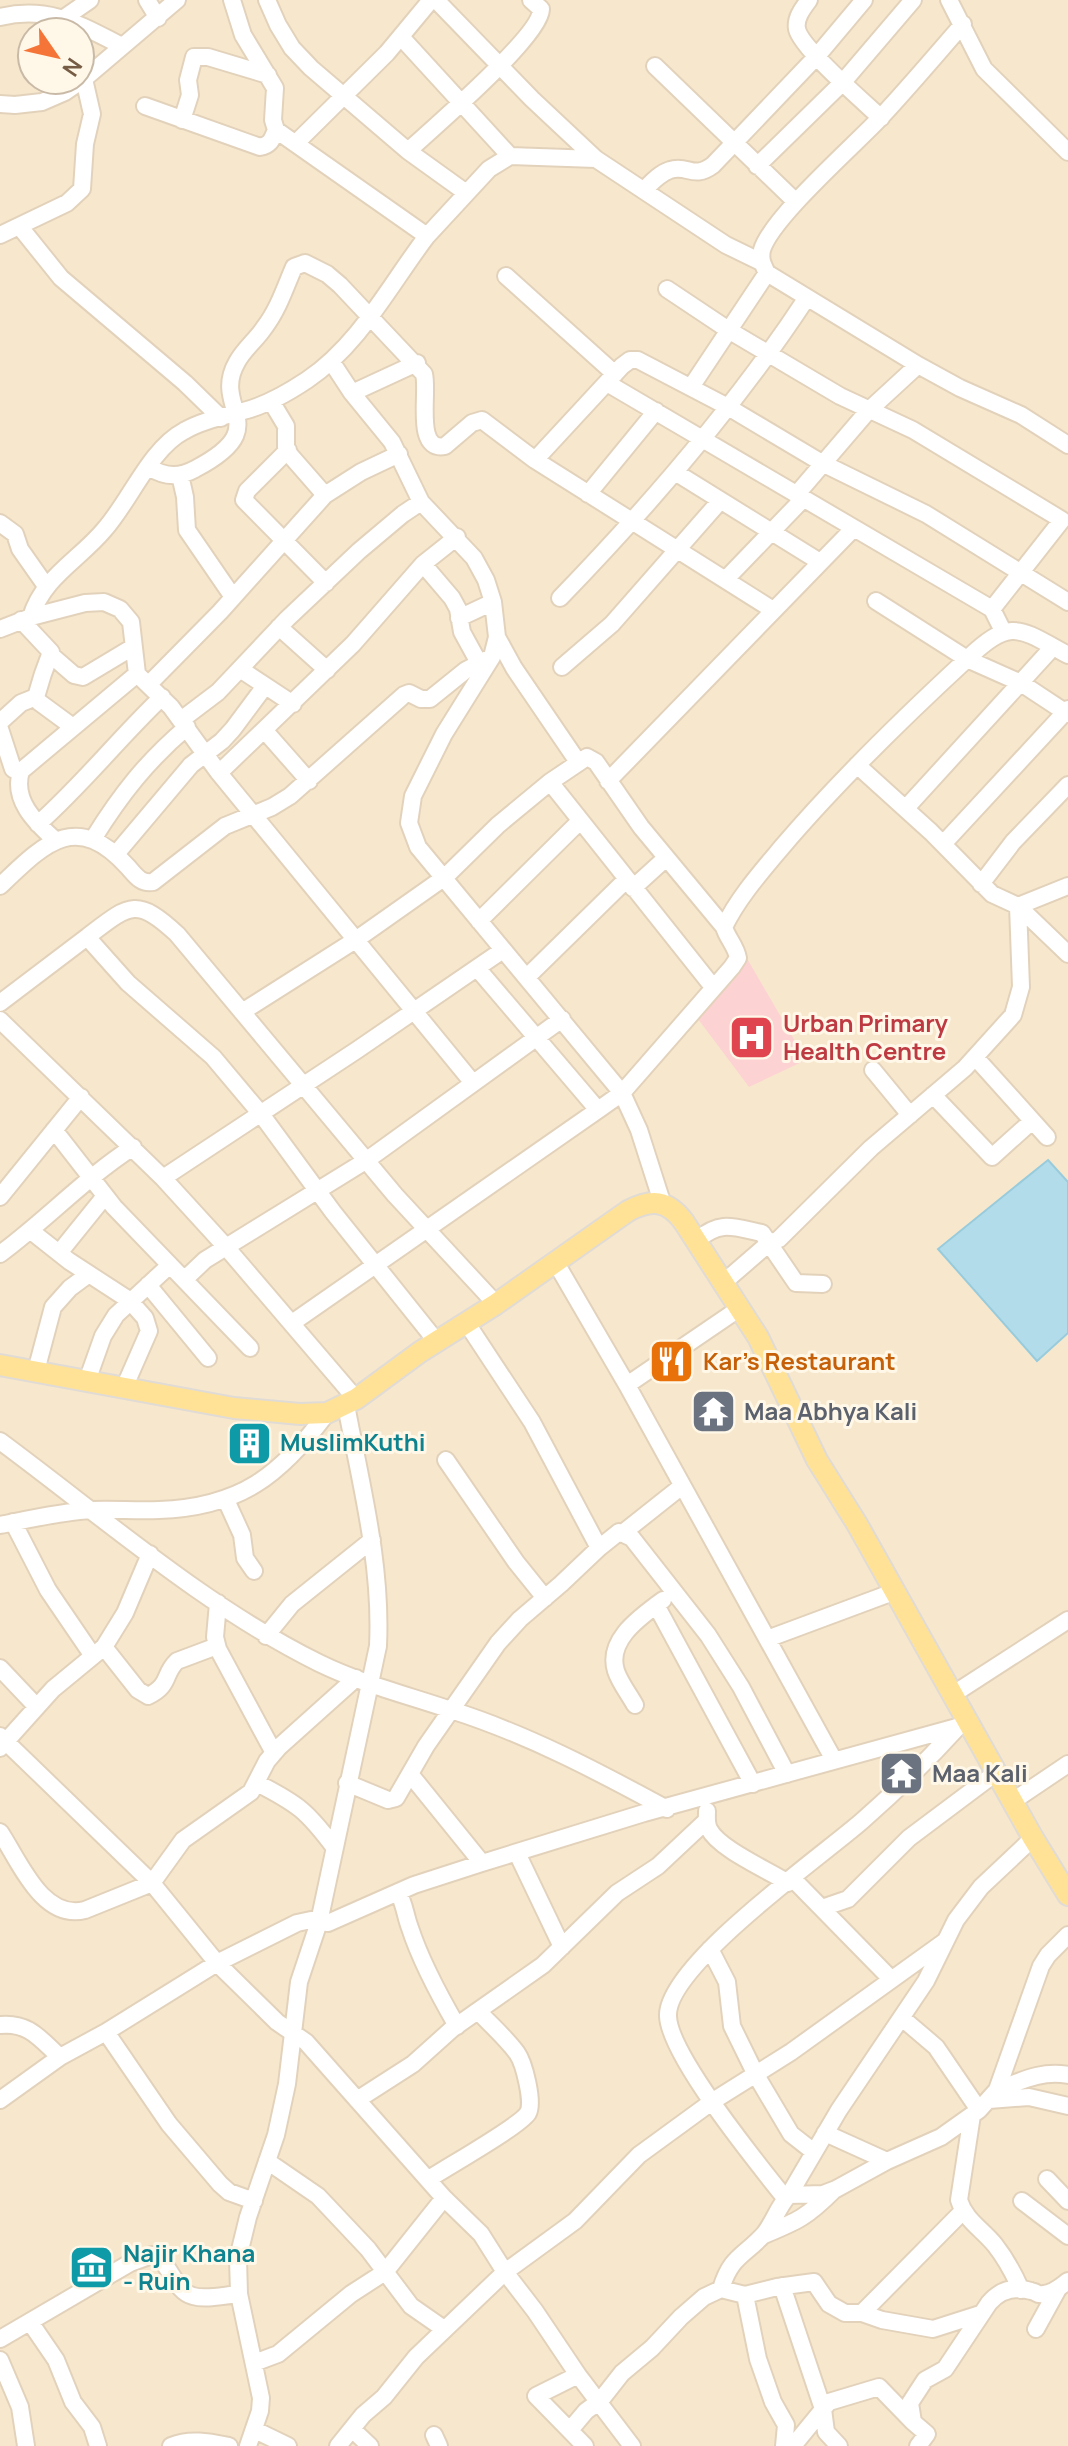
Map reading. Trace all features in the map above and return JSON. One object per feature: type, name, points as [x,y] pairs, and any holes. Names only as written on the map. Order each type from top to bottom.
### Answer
[{"type":"main road","points":[[0,1365],[234,1408],[300,1414],[343,1406],[628,1211],[646,1203],[662,1202],[678,1214],[697,1240],[758,1337],[817,1460],[896,1591],[952,1695],[963,1725],[997,1772],[1068,1895]]},
{"type":"street","points":[[25,13],[37,0]]},
{"type":"street","points":[[67,16],[90,0]]},
{"type":"street","points":[[147,0],[158,18]]},
{"type":"street","points":[[96,69],[177,0]]},
{"type":"street","points":[[232,0],[248,46],[275,88],[273,120],[276,130],[427,236]]},
{"type":"street","points":[[267,0],[292,48],[311,68],[408,151],[465,192]]},
{"type":"street","points":[[296,143],[434,0],[596,159],[764,268],[806,299],[960,388],[1021,415],[1068,445]]},
{"type":"street","points":[[408,151],[500,66],[541,16],[541,9],[531,0]]},
{"type":"street","points":[[809,0],[800,11],[797,32],[817,56],[881,118]]},
{"type":"street","points":[[644,190],[668,170],[704,172],[817,56],[864,0]]},
{"type":"street","points":[[757,166],[843,82],[913,0]]},
{"type":"street","points":[[949,0],[984,69],[1068,152]]},
{"type":"street","points":[[0,17],[25,13],[48,16]]},
{"type":"street","points":[[691,387],[730,331],[764,268],[762,248],[796,202],[881,118],[963,24]]},
{"type":"street","points":[[96,33],[122,46]]},
{"type":"street","points":[[401,37],[510,156]]},
{"type":"street","points":[[182,120],[189,102],[189,69],[194,57],[208,57],[269,76]]},
{"type":"street","points":[[655,66],[796,202]]},
{"type":"street","points":[[0,104],[42,102],[56,96]]},
{"type":"street","points":[[0,235],[67,203],[82,189],[85,144],[92,114],[88,96]]},
{"type":"street","points":[[145,106],[260,147],[267,146],[276,130]]},
{"type":"street","points":[[26,618],[46,586],[103,532],[167,443],[181,432],[271,401],[306,381],[331,361],[371,316],[427,236],[489,169],[510,156],[596,159]]},
{"type":"street","points":[[20,227],[61,278],[185,383],[229,415]]},
{"type":"street","points":[[149,467],[167,475],[180,475],[193,471],[230,446],[236,437],[229,415],[230,390],[237,361],[275,314],[294,267],[299,263],[313,265],[327,274],[417,363],[427,386],[425,431],[432,445],[445,446],[472,423],[482,420],[535,460],[773,610]]},
{"type":"street","points":[[506,276],[611,379],[656,411],[992,609],[1003,631]]},
{"type":"street","points":[[667,289],[730,331],[868,411],[913,430],[1066,519],[992,609]]},
{"type":"street","points":[[560,598],[634,522],[703,439],[770,354],[806,299]]},
{"type":"street","points":[[535,460],[630,360],[638,360],[728,407],[822,463],[893,495],[1068,602]]},
{"type":"street","points":[[331,361],[399,454],[421,502],[474,558],[493,602],[497,637],[514,668],[578,762]]},
{"type":"street","points":[[352,393],[417,363]]},
{"type":"street","points":[[726,579],[771,533],[822,463],[868,411],[918,365]]},
{"type":"street","points":[[271,401],[286,426],[288,450],[325,495]]},
{"type":"street","points":[[588,494],[656,411]]},
{"type":"street","points":[[288,450],[247,491],[244,500],[326,583]]},
{"type":"street","points":[[11,771],[143,679],[233,597],[325,495],[361,472],[399,454]]},
{"type":"street","points":[[675,472],[820,562]]},
{"type":"street","points":[[180,475],[187,530],[233,597]]},
{"type":"street","points":[[562,667],[612,624],[720,501]]},
{"type":"street","points":[[93,839],[120,795],[184,724],[279,627],[386,527],[421,502]]},
{"type":"street","points":[[0,523],[15,534],[20,549],[46,586]]},
{"type":"street","points":[[608,781],[853,529]]},
{"type":"street","points":[[219,773],[353,644],[423,564],[457,537]]},
{"type":"street","points":[[423,564],[452,598],[462,632],[486,659]]},
{"type":"street","points":[[876,601],[967,659],[1021,683],[1067,711],[943,844]]},
{"type":"street","points":[[0,629],[26,618],[85,603],[104,602],[120,609],[131,622],[133,647],[143,679],[162,697],[219,773],[473,1083]]},
{"type":"street","points":[[459,618],[493,602]]},
{"type":"street","points":[[26,618],[51,655],[74,675],[83,677],[133,647]]},
{"type":"street","points":[[279,627],[327,670]]},
{"type":"street","points":[[724,927],[768,864],[820,802],[989,638],[1003,631],[1017,631],[1061,651],[1021,683],[906,808]]},
{"type":"street","points":[[497,637],[413,796],[409,823],[418,847],[622,1093],[639,1130],[662,1202]]},
{"type":"street","points":[[0,722],[21,703],[36,697],[43,679],[43,667],[51,655]]},
{"type":"street","points":[[0,886],[55,840],[68,837],[93,839],[116,854],[140,880],[153,882],[225,826],[290,796],[404,695],[409,693],[421,699],[430,699],[486,659]]},
{"type":"street","points":[[240,669],[293,704]]},
{"type":"street","points":[[116,854],[191,765],[228,735],[265,686]]},
{"type":"street","points":[[36,697],[73,727]]},
{"type":"street","points":[[38,824],[75,791],[120,738],[162,697]]},
{"type":"street","points":[[0,729],[19,794],[38,824],[55,840]]},
{"type":"street","points":[[265,731],[309,781]]},
{"type":"street","points":[[242,1012],[357,939],[445,877],[498,825],[550,782],[587,757],[591,758],[666,858],[724,927],[738,958],[622,1093],[292,1323]]},
{"type":"street","points":[[857,765],[906,808],[992,894],[1018,906],[1068,954]]},
{"type":"street","points":[[550,782],[713,987]]},
{"type":"street","points":[[981,884],[1013,842],[1068,785]]},
{"type":"street","points":[[479,921],[580,821]]},
{"type":"street","points":[[527,977],[630,884],[666,858]]},
{"type":"street","points":[[1018,906],[1068,886]]},
{"type":"street","points":[[723,1283],[768,1244],[779,1239],[871,1148],[975,1057],[1013,1015],[1021,987],[1018,906]]},
{"type":"street","points":[[0,1003],[115,916],[132,908],[144,908],[177,934],[426,1230],[496,1304]]},
{"type":"street","points":[[87,937],[128,983],[213,1057],[261,1114],[437,1342]]},
{"type":"street","points":[[163,1178],[503,950]]},
{"type":"street","points":[[477,968],[598,1110]]},
{"type":"street","points":[[185,1279],[205,1260],[367,1160],[562,1019]]},
{"type":"street","points":[[0,1020],[163,1178],[292,1323],[343,1406],[372,1540],[380,1604],[378,1646],[363,1681],[347,1783],[319,1922],[299,1982],[287,2084],[238,2258],[239,2294],[261,2398],[252,2438],[288,2446]]},
{"type":"street","points":[[975,1057],[1047,1137]]},
{"type":"street","points":[[873,1070],[910,1115]]},
{"type":"street","points":[[933,1095],[992,1157],[1032,1121]]},
{"type":"street","points":[[0,1197],[81,1097]]},
{"type":"street","points":[[54,1130],[105,1196],[250,1348]]},
{"type":"street","points":[[2,1246],[31,1231],[90,1177],[133,1147]]},
{"type":"street","points":[[59,1253],[105,1196]]},
{"type":"street","points":[[697,1240],[711,1228],[724,1225],[762,1233],[796,1283],[823,1284]]},
{"type":"street","points":[[31,1231],[129,1300],[145,1318],[149,1331],[124,1388]]},
{"type":"street","points":[[556,1263],[627,1385],[834,1760]]},
{"type":"street","points":[[87,1381],[103,1336],[116,1315],[170,1265]]},
{"type":"street","points":[[36,1371],[53,1307],[64,1293],[89,1274]]},
{"type":"street","points":[[148,1285],[208,1358]]},
{"type":"street","points":[[627,1385],[740,1308]]},
{"type":"street","points":[[466,1322],[532,1422],[599,1548]]},
{"type":"street","points":[[217,1646],[177,1661],[172,1665],[164,1685],[148,1696],[99,1651],[48,1590],[7,1523],[91,1510],[161,1510],[226,1500],[254,1486],[279,1468],[343,1406]]},
{"type":"street","points":[[0,1441],[150,1554],[266,1636],[323,1665],[451,1710],[562,1755],[667,1809]]},
{"type":"street","points":[[446,1460],[508,1551],[545,1598]]},
{"type":"street","points":[[347,1783],[392,1799],[498,1643],[520,1619],[599,1548],[682,1486]]},
{"type":"street","points":[[226,1500],[242,1535],[245,1558],[254,1571]]},
{"type":"street","points":[[624,1532],[674,1591],[723,1657],[787,1774]]},
{"type":"street","points":[[266,1636],[292,1604],[372,1540]]},
{"type":"street","points":[[150,1554],[125,1613],[99,1651],[36,1706],[2,1742],[152,1883],[217,1963],[277,2022],[306,2042],[444,2198],[481,2234],[578,2375],[632,2446]]},
{"type":"street","points":[[635,1705],[617,1674],[614,1661],[616,1648],[634,1624],[674,1591]]},
{"type":"street","points":[[767,1639],[896,1591]]},
{"type":"street","points":[[218,1603],[217,1646],[274,1753]]},
{"type":"street","points":[[656,1605],[753,1784]]},
{"type":"street","points":[[952,1695],[1068,1620]]},
{"type":"street","points":[[0,1668],[36,1706]]},
{"type":"street","points":[[0,1832],[31,1885],[65,1909],[76,1912],[85,1910],[152,1883],[183,1840],[251,1792],[274,1753],[363,1681]]},
{"type":"street","points":[[0,2100],[60,2057],[217,1963],[297,1923],[328,1923],[398,1892],[482,1863],[963,1725]]},
{"type":"street","points":[[787,2196],[746,2150],[676,2047],[668,2016],[670,2001],[710,1949],[896,1790],[963,1725]]},
{"type":"street","points":[[1013,1801],[1068,1764]]},
{"type":"street","points":[[822,1908],[848,1899],[909,1838],[997,1772]]},
{"type":"street","points":[[410,1774],[482,1863]]},
{"type":"street","points":[[257,1783],[303,1810],[334,1847]]},
{"type":"street","points":[[709,1797],[706,1821],[714,1836],[729,1848],[791,1881],[822,1908],[891,1979]]},
{"type":"street","points":[[357,2100],[413,2064],[457,2026],[535,1971],[617,1893],[658,1866],[706,1821]]},
{"type":"street","points":[[762,2236],[825,2133],[926,1981],[944,1942],[981,1887],[1033,1838]]},
{"type":"street","points":[[517,1853],[562,1947]]},
{"type":"street","points":[[398,1892],[436,1990],[457,2026]]},
{"type":"street","points":[[1021,2290],[1001,2253],[963,2211],[959,2200],[960,2185],[984,2104],[1041,1966],[1068,1935]]},
{"type":"street","points":[[338,2446],[444,2329],[505,2272],[575,2221],[639,2155],[944,1942]]},
{"type":"street","points":[[710,1949],[727,1982],[732,2026],[756,2075],[791,2134],[814,2152]]},
{"type":"street","points":[[429,2179],[528,2113],[530,2106],[524,2067],[518,2054],[478,2011]]},
{"type":"street","points":[[902,2018],[936,2047],[984,2104]]},
{"type":"street","points":[[0,2025],[23,2025],[60,2057]]},
{"type":"street","points":[[106,2032],[169,2124],[220,2184],[229,2192],[254,2201]]},
{"type":"street","points":[[787,2196],[823,2194],[836,2189],[887,2161],[941,2137],[984,2104],[1037,2075],[1068,2075]]},
{"type":"street","points":[[984,2104],[1029,2097],[1068,2106]]},
{"type":"street","points":[[825,2133],[887,2161]]},
{"type":"street","points":[[267,2161],[318,2196],[360,2239],[411,2306],[444,2329]]},
{"type":"street","points":[[1047,2179],[1068,2201]]},
{"type":"street","points":[[721,2289],[737,2256],[762,2236],[792,2225],[813,2211],[836,2189]]},
{"type":"street","points":[[254,2363],[278,2354],[351,2294],[385,2272],[444,2198]]},
{"type":"street","points":[[1022,2201],[1068,2236]]},
{"type":"street","points":[[862,2313],[963,2211]]},
{"type":"street","points":[[0,2339],[130,2263],[152,2255],[162,2260],[187,2294],[195,2297],[239,2294]]},
{"type":"street","points":[[570,2430],[586,2411],[600,2401],[622,2373],[652,2348],[681,2317],[704,2297],[721,2289],[745,2295],[814,2282],[829,2304],[845,2313],[862,2313],[882,2320],[933,2329],[980,2314]]},
{"type":"street","points":[[913,2422],[910,2403],[925,2380],[945,2369],[980,2314],[997,2295],[1008,2289],[1039,2294],[1063,2285]]},
{"type":"street","points":[[1036,2329],[1063,2285]]},
{"type":"street","points":[[782,2286],[823,2409],[826,2432],[839,2446]]},
{"type":"street","points":[[745,2295],[758,2359],[773,2402],[786,2425],[786,2446],[797,2441],[829,2402],[879,2387],[927,2434],[918,2446]]},
{"type":"street","points":[[30,2322],[56,2360],[73,2402],[92,2427],[98,2446]]},
{"type":"street","points":[[0,2360],[20,2407],[26,2446]]},
{"type":"street","points":[[578,2375],[536,2396],[585,2446]]},
{"type":"street","points":[[353,2430],[370,2446]]},
{"type":"street","points":[[171,2446],[188,2441],[229,2446]]},
{"type":"shaded area","points":[[0,0],[1068,0],[1068,2446],[0,2446]]},
{"type":"shaded area","name":"Urban Primary Health Centre","points":[[745,955],[806,1060],[749,1087],[695,1015]]},
{"type":"water","points":[[1048,1160],[1068,1182],[1068,1333],[1037,1361],[938,1249]]},
{"type":"place","name":"Urban Primary Health Centre","points":[[752,1038]]},
{"type":"place","name":"Kar's Restaurant","points":[[672,1362]]},
{"type":"place","name":"Maa Abhya Kali","points":[[713,1412]]},
{"type":"place","name":"MuslimKuthi","points":[[249,1443]]},
{"type":"place","name":"Maa Kali","points":[[901,1774]]},
{"type":"place","name":"Najir Khana - Ruin","points":[[92,2268]]}]
